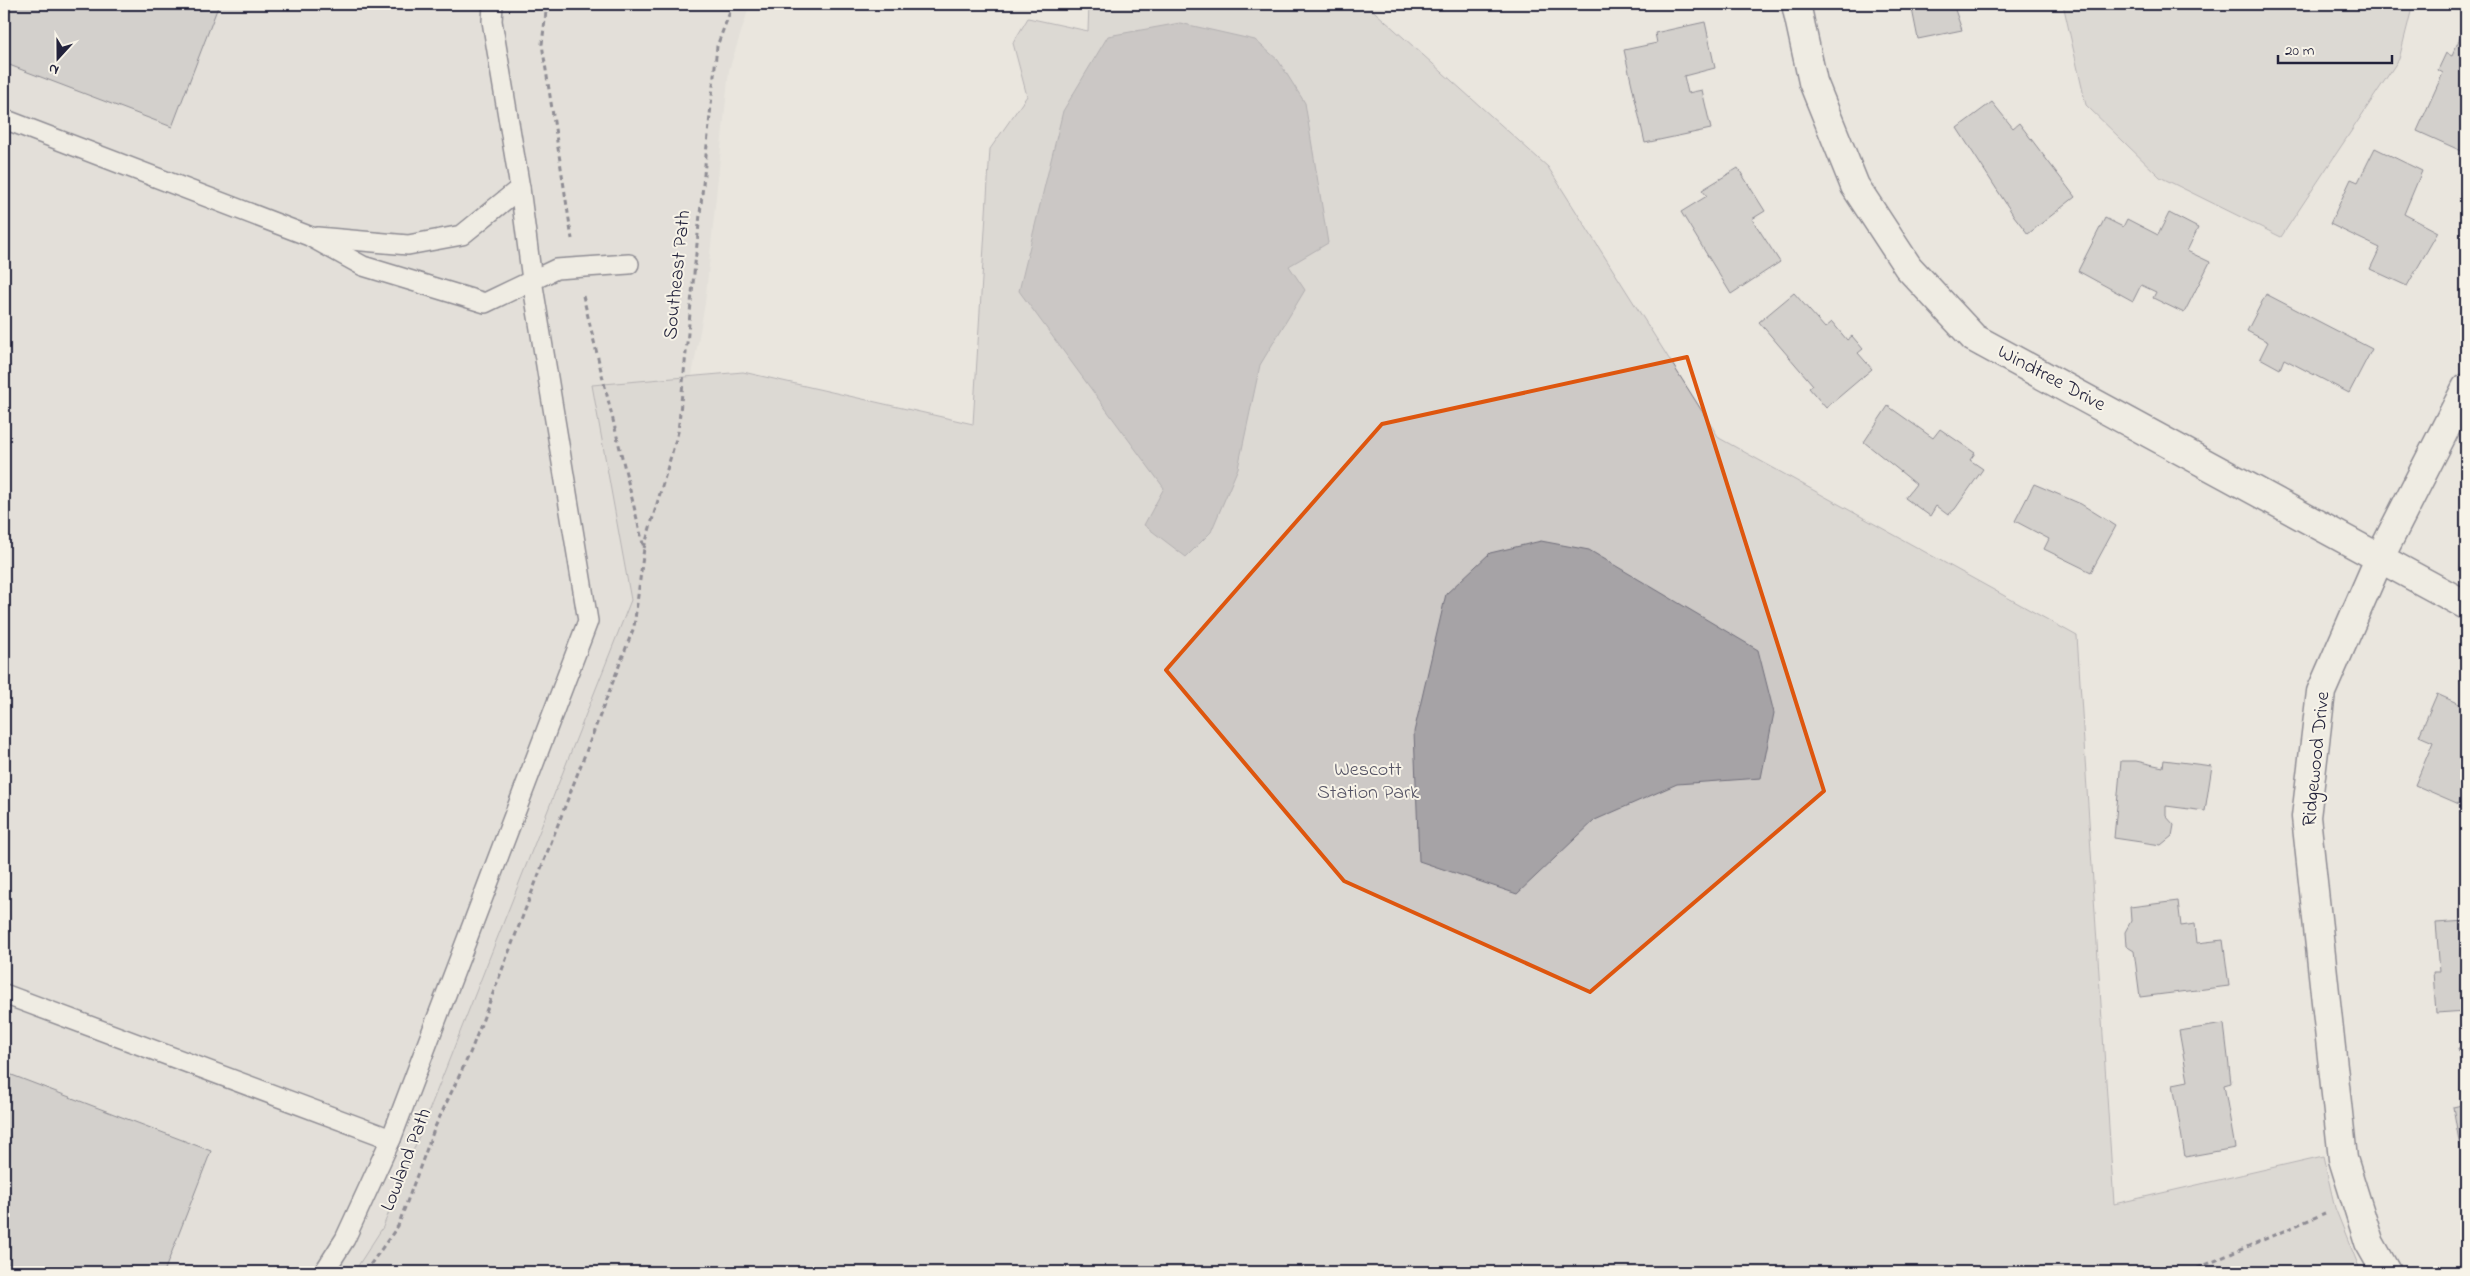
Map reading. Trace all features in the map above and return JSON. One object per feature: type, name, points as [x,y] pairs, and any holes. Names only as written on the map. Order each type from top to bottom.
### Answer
[{"type":"street","name":"Windtree Drive","points":[[1796,4],[1813,82],[1855,186],[1908,267],[1974,338],[2466,605]]},
{"type":"street","name":"Ridgewood Drive","points":[[2386,1272],[2369,1242],[2343,1159],[2306,817],[2321,692],[2380,557],[2466,388]]},
{"type":"lane","points":[[324,1272],[345,1239],[391,1139],[588,621],[492,21],[493,4]]},
{"type":"lane","points":[[4,119],[309,236],[363,266],[485,303],[556,269],[629,264]]},
{"type":"lane","points":[[309,236],[408,245],[462,235],[520,188]]},
{"type":"lane","points":[[4,994],[391,1139]]},
{"type":"path","points":[[547,4],[542,44],[584,301]]},
{"type":"path","name":"Southeast Path","points":[[644,548],[678,432],[717,46],[733,4]]},
{"type":"path","name":"Lowland Path","points":[[365,1272],[398,1226],[435,1126],[470,1054]]},
{"type":"path","points":[[2189,1272],[2326,1212]]},
{"type":"highlighted area","points":[[1687,357],[1824,791],[1590,992],[1344,881],[1166,670],[1382,424]]},
{"type":"shaded area","points":[[4,4],[750,4],[729,70],[705,303],[649,614],[383,1227],[354,1272],[4,1272]]},
{"type":"shaded area","points":[[1180,23],[1255,40],[1278,60],[1305,103],[1328,243],[1289,266],[1305,290],[1260,365],[1238,468],[1211,532],[1186,557],[1144,525],[1164,488],[1019,291],[1063,111],[1108,36]]},
{"type":"shaded area","points":[[1541,541],[1589,550],[1758,650],[1774,713],[1761,778],[1677,784],[1595,820],[1517,894],[1419,861],[1414,732],[1446,594],[1490,553]]},
{"type":"green space","name":"Wescott Station Park","points":[[1089,4],[1366,4],[1548,167],[1719,438],[2077,636],[2114,1204],[2323,1156],[2335,1208],[2361,1272],[354,1272],[383,1227],[631,600],[592,385],[743,372],[973,424],[990,149],[1027,96],[1013,43],[1028,18],[1088,31]]},
{"type":"green space","points":[[2063,4],[2413,4],[2399,59],[2281,237],[2160,177],[2086,105]]},
{"type":"building","points":[[4,4],[219,4],[172,127],[4,63]]},
{"type":"building","points":[[1911,4],[1953,4],[1962,30],[1918,39]]},
{"type":"building","points":[[1705,22],[1715,68],[1684,76],[1688,93],[1702,90],[1711,129],[1645,143],[1624,50],[1657,43],[1655,33]]},
{"type":"building","points":[[2466,24],[2466,153],[2417,131],[2443,73],[2438,70],[2446,53],[2452,56]]},
{"type":"building","points":[[1992,102],[2013,128],[2019,123],[2075,197],[2028,234],[2014,216],[1957,128]]},
{"type":"building","points":[[2375,148],[2422,171],[2404,214],[2438,232],[2407,286],[2370,269],[2380,248],[2330,224],[2351,179],[2358,182]]},
{"type":"building","points":[[1738,168],[1765,211],[1752,219],[1780,262],[1731,294],[1681,212],[1707,196],[1702,190]]},
{"type":"building","points":[[2169,213],[2198,228],[2187,251],[2210,262],[2184,313],[2153,298],[2156,292],[2141,285],[2133,301],[2078,271],[2105,218],[2123,227],[2127,219],[2158,235]]},
{"type":"building","points":[[1794,293],[1825,328],[1832,322],[1847,340],[1852,336],[1863,349],[1858,353],[1872,369],[1826,408],[1809,388],[1813,385],[1759,322]]},
{"type":"building","points":[[2266,294],[2372,349],[2349,393],[2284,359],[2280,369],[2260,358],[2268,342],[2247,331]]},
{"type":"building","points":[[1888,406],[1933,438],[1940,429],[1975,453],[1970,460],[1983,469],[1955,509],[1948,515],[1936,506],[1930,516],[1905,498],[1916,484],[1864,442]]},
{"type":"building","points":[[2034,484],[2081,504],[2116,526],[2091,572],[2044,549],[2049,539],[2015,521]]},
{"type":"building","points":[[2437,694],[2466,707],[2466,807],[2415,785],[2433,742],[2419,736]]},
{"type":"building","points":[[2164,760],[2212,766],[2205,811],[2166,806],[2166,816],[2174,825],[2172,836],[2161,845],[2114,838],[2121,761],[2136,761],[2163,767]]},
{"type":"building","points":[[2178,901],[2181,926],[2195,924],[2197,943],[2223,940],[2229,986],[2140,997],[2134,951],[2126,946],[2125,932],[2131,921],[2130,907]]},
{"type":"building","points":[[2466,921],[2466,1011],[2436,1013],[2433,972],[2440,972],[2436,923]]},
{"type":"building","points":[[2224,1024],[2231,1083],[2224,1085],[2235,1148],[2185,1157],[2173,1084],[2188,1081],[2179,1031]]},
{"type":"building","points":[[2466,1047],[2466,1094],[2458,1048]]},
{"type":"building","points":[[4,1072],[211,1151],[164,1272],[4,1272]]},
{"type":"building","points":[[2466,1104],[2466,1169],[2464,1169],[2453,1107]]}]
